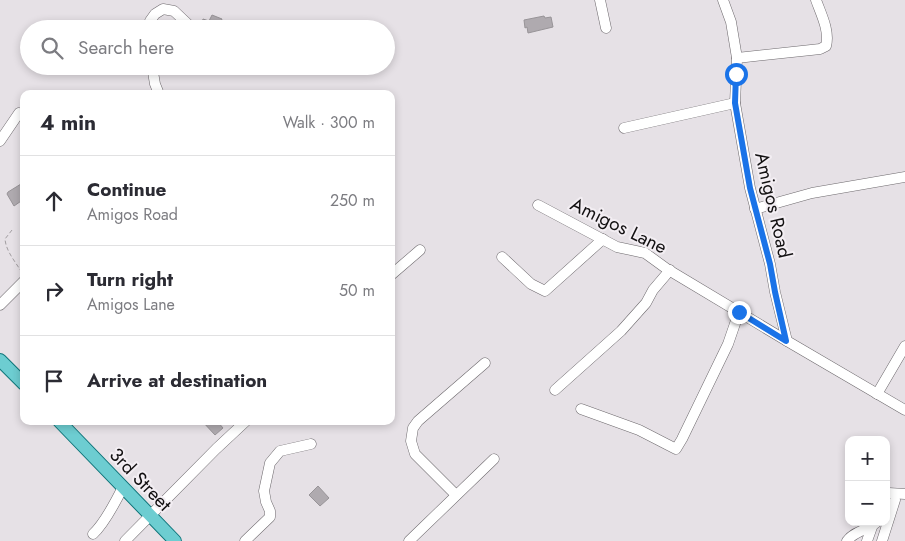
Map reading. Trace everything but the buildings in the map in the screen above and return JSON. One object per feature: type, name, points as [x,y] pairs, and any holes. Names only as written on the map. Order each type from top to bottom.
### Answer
[{"type":"main road","points":[[0,360],[20,380]]},
{"type":"main road","name":"3rd Street","points":[[65,425],[174,541]]},
{"type":"street","points":[[600,0],[606,28]]},
{"type":"street","name":"Amigos Road","points":[[723,0],[731,22],[737,58],[735,103],[750,188],[770,264],[786,341]]},
{"type":"street","points":[[737,58],[820,49],[826,46],[828,39],[816,0]]},
{"type":"street","points":[[151,20],[155,14],[163,9],[174,11],[184,20]]},
{"type":"street","points":[[154,75],[157,90]]},
{"type":"street","points":[[624,128],[735,103]]},
{"type":"street","points":[[0,141],[19,113]]},
{"type":"street","points":[[755,209],[812,193],[905,177]]},
{"type":"street","name":"Amigos Lane","points":[[538,204],[617,246],[645,254],[786,341]]},
{"type":"street","points":[[502,257],[531,284],[545,291],[603,239]]},
{"type":"street","points":[[395,272],[420,250]]},
{"type":"street","points":[[555,390],[621,331],[646,303],[653,290],[670,270]]},
{"type":"street","points":[[0,305],[20,285]]},
{"type":"street","points":[[581,409],[640,430],[676,449],[728,344],[739,312]]},
{"type":"street","points":[[786,341],[905,410]]},
{"type":"street","points":[[877,394],[905,346]]},
{"type":"street","points":[[456,495],[415,454],[411,440],[413,428],[485,363]]},
{"type":"street","points":[[125,541],[242,425]]},
{"type":"street","points":[[245,541],[270,517],[264,490],[270,463],[280,451],[311,444]]},
{"type":"street","points":[[409,541],[494,459]]},
{"type":"street","points":[[93,534],[112,508],[123,487]]},
{"type":"street","points":[[890,506],[897,495]]},
{"type":"street","points":[[882,541],[897,495]]},
{"type":"street","points":[[847,541],[850,536],[872,526]]},
{"type":"street","points":[[868,541],[874,526]]},
{"type":"path","points":[[12,230],[6,239],[6,244],[11,256],[20,269]]},
{"type":"route","points":[[736,74],[735,103],[750,188],[770,264],[786,341],[739,312]]}]
